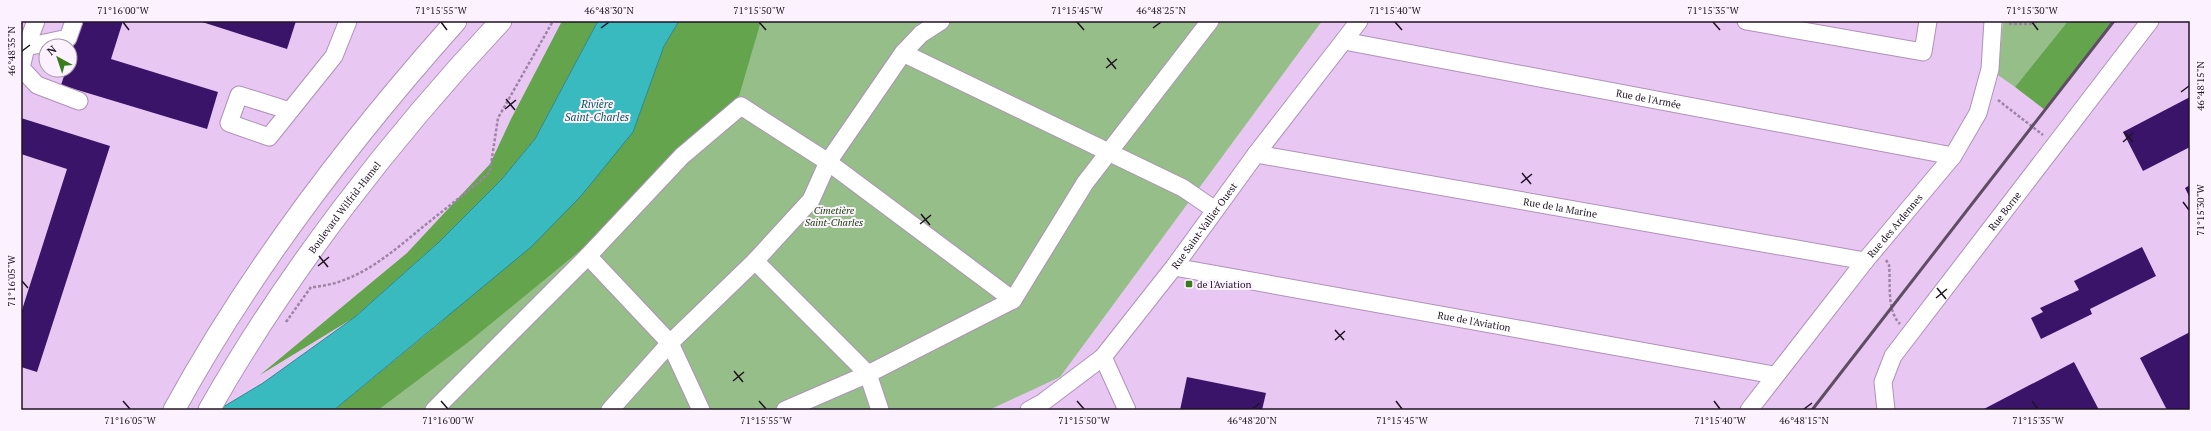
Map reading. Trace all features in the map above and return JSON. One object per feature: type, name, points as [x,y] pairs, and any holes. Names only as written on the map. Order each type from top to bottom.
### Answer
[{"type":"main road","points":[[175,409],[229,315],[268,257],[365,127],[456,21]]},
{"type":"main road","name":"Boulevard Wilfrid-Hamel","points":[[211,406],[283,291],[356,192],[432,97],[501,21]]},
{"type":"street","points":[[36,21],[24,48],[21,68],[37,85],[79,101]]},
{"type":"street","points":[[24,48],[68,38],[74,21]]},
{"type":"street","points":[[290,110],[334,56],[348,21]]},
{"type":"street","points":[[610,410],[670,343],[754,261],[811,200],[828,162],[903,53],[921,34],[941,21]]},
{"type":"street","points":[[785,410],[868,374],[1013,300],[1085,183],[1210,21]]},
{"type":"street","name":"Rue Saint-Vallier Ouest","points":[[1029,410],[1042,403],[1103,357],[1174,267],[1256,154],[1359,21]]},
{"type":"street","points":[[1744,21],[1923,52],[1928,21]]},
{"type":"street","name":"Rue Borne","points":[[1886,410],[1883,382],[1893,356],[2150,21]]},
{"type":"street","name":"Rue des Ardennes","points":[[1749,410],[1774,375],[1865,260],[1953,156],[1978,113],[1990,69],[1992,24]]},
{"type":"street","name":"Rue de l'Armée","points":[[1344,42],[1953,156]]},
{"type":"street","points":[[903,53],[1107,153],[1183,188],[1215,210]]},
{"type":"street","points":[[434,410],[588,256],[682,156],[741,106],[828,162],[1013,300]]},
{"type":"street","name":"Rue de la Marine","points":[[1256,154],[1865,260]]},
{"type":"street","points":[[588,256],[670,343],[702,410]]},
{"type":"street","points":[[754,261],[868,374],[880,410]]},
{"type":"street","name":"Rue de l'Aviation","points":[[1174,267],[1774,375]]},
{"type":"street","points":[[1103,357],[1127,410]]},
{"type":"path","points":[[311,287],[321,287],[349,278],[377,264],[486,176],[490,170],[498,118],[553,21]]},
{"type":"path","points":[[1992,24],[2038,21]]},
{"type":"path","points":[[1984,90],[2055,144]]},
{"type":"path","points":[[1878,246],[1889,265],[1891,307],[1895,319],[1910,334]]},
{"type":"green space","name":"Cimetière Saint-Charles","points":[[679,21],[1322,21],[1060,377],[989,410],[334,410],[531,247]]},
{"type":"green space","points":[[2003,21],[2068,21],[2015,87],[1998,75]]},
{"type":"shaded area","points":[[562,21],[598,21],[535,139],[502,179],[438,243],[355,317],[260,375],[407,253],[490,164],[511,119]]},
{"type":"shaded area","points":[[679,21],[761,21],[739,96],[657,170],[582,249],[471,340],[378,410],[334,410],[439,324],[633,132],[664,46]]},
{"type":"shaded area","points":[[2068,21],[2114,21],[2045,110],[2015,87]]},
{"type":"water","name":"Rivière Saint-Charles","points":[[598,21],[679,21],[664,46],[633,132],[581,196],[531,247],[334,410],[218,410],[263,383],[355,317],[438,243],[502,179],[535,139]]},
{"type":"building","points":[[81,21],[123,21],[111,59],[218,92],[207,129],[61,85],[63,78],[78,78],[78,38],[76,38]]},
{"type":"building","points":[[199,21],[296,21],[287,49]]},
{"type":"building","points":[[2190,97],[2190,147],[2143,171],[2123,132]]},
{"type":"building","points":[[21,118],[110,146],[37,372],[21,367],[21,313],[67,169],[21,154]]},
{"type":"building","points":[[2190,185],[2190,198],[2185,188]]},
{"type":"building","points":[[2142,247],[2156,276],[2090,309],[2092,314],[2041,339],[2031,318],[2043,312],[2040,308],[2079,290],[2074,281]]},
{"type":"building","points":[[2190,332],[2190,410],[2167,410],[2140,358]]},
{"type":"building","points":[[2074,362],[2099,410],[1982,410]]},
{"type":"building","points":[[1187,377],[1266,393],[1262,410],[1180,410]]},
{"type":"railway","points":[[1812,410],[2114,21]]},
{"type":"place","name":"de l'Aviation","points":[[1189,284]]}]
